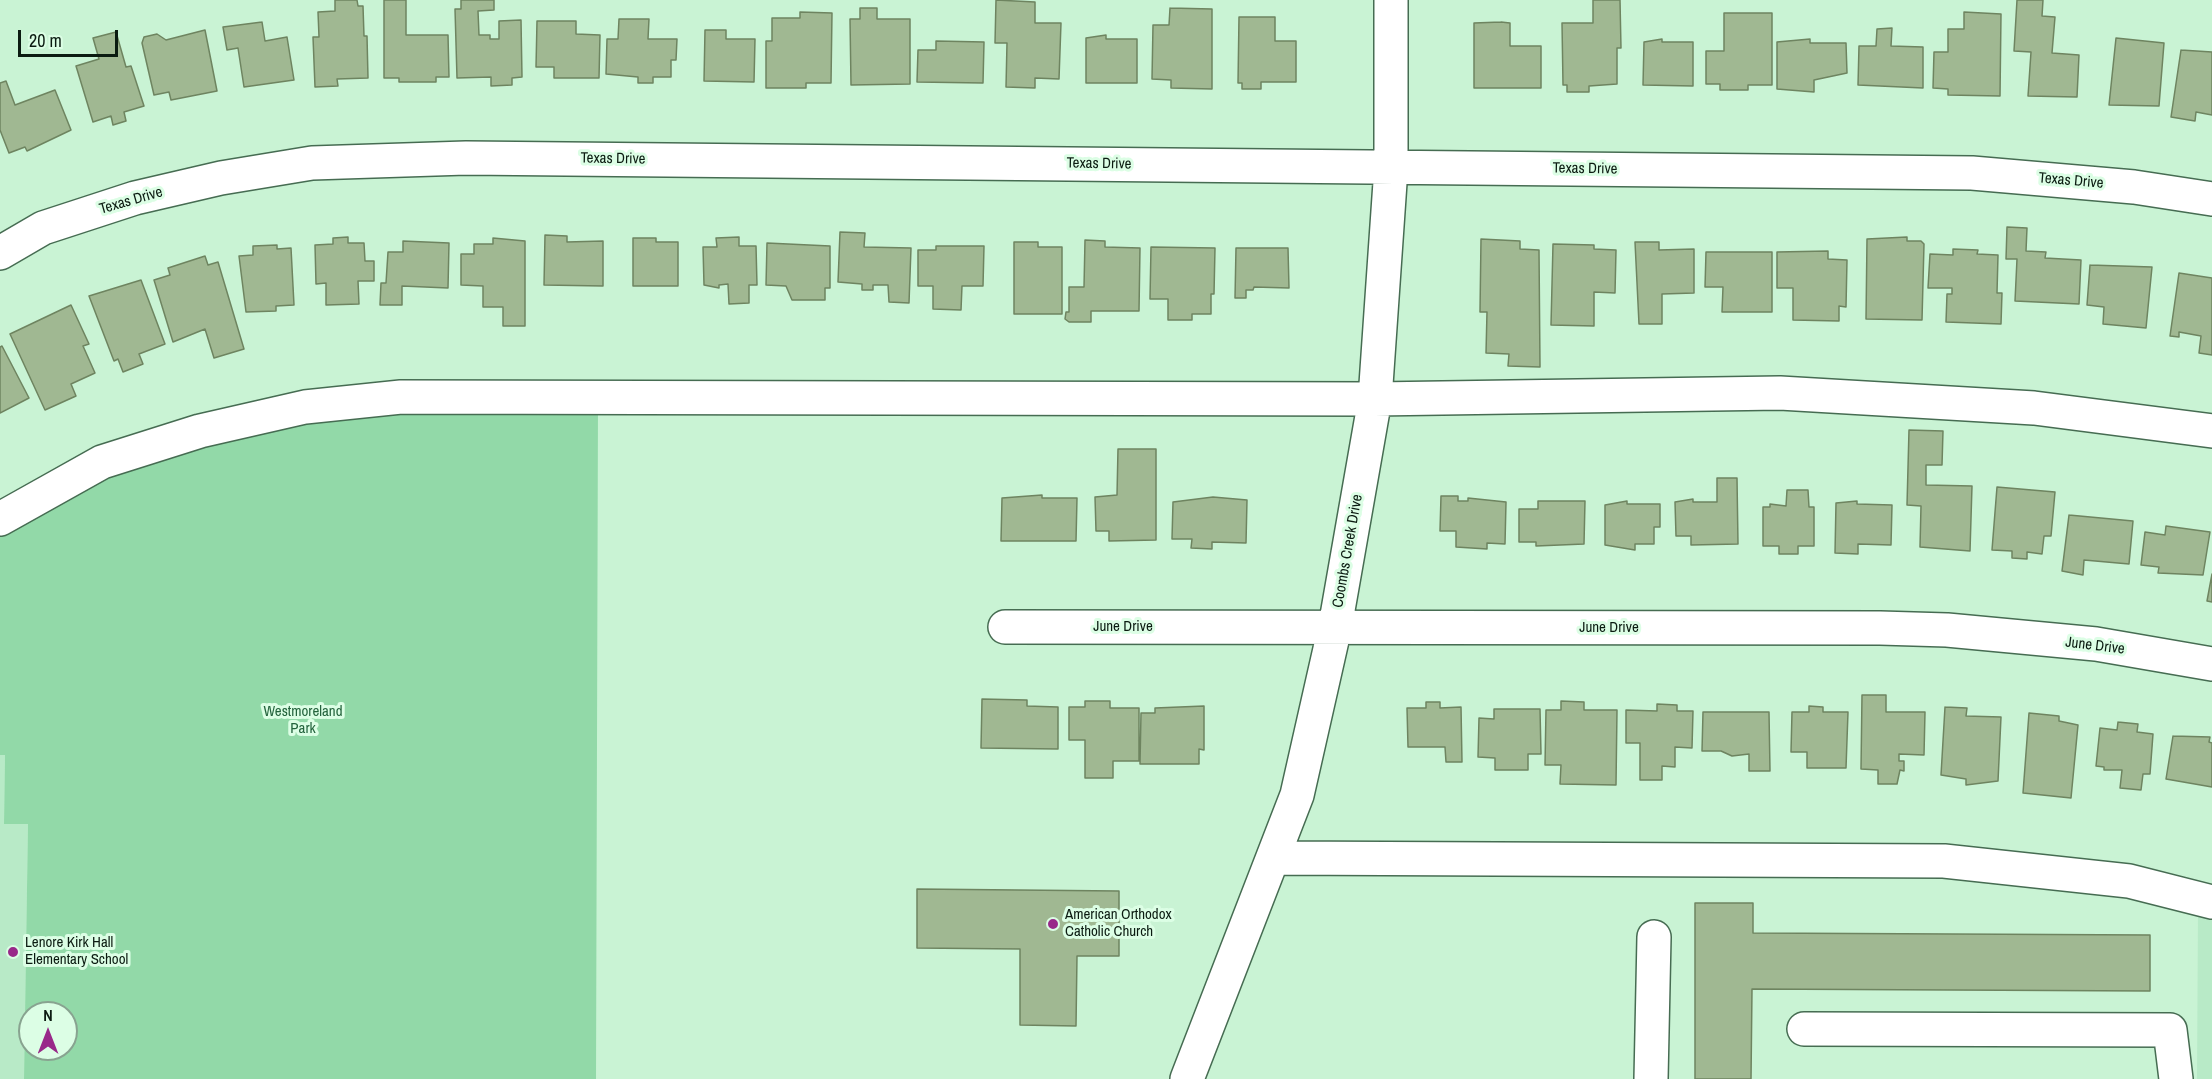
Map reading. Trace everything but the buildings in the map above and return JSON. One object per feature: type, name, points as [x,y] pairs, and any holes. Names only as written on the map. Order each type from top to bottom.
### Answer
[{"type":"street","name":"Coombs Creek Drive","points":[[1188,1079],[1297,795],[1335,627],[1375,399],[1391,168],[1391,0]]},
{"type":"street","name":"Texas Drive","points":[[0,253],[43,228],[135,198],[220,178],[312,163],[466,158],[1972,173],[2134,187],[2212,199]]},
{"type":"street","points":[[0,519],[102,462],[200,430],[305,406],[401,397],[1375,399],[1780,393],[2034,408],[2212,431]]},
{"type":"street","name":"June Drive","points":[[1005,627],[1947,630],[2096,644],[2212,664]]},
{"type":"street","points":[[1273,858],[1944,861],[2129,881],[2212,902]]},
{"type":"street","points":[[1651,1079],[1654,937]]},
{"type":"street","points":[[1804,1029],[2170,1030],[2176,1079]]},
{"type":"shaded area","name":"Lenore Kirk Hall Elementary School","points":[[0,755],[5,755],[4,824],[28,824],[25,1001],[18,1001],[18,1061],[24,1061],[24,1079],[0,1079]]},
{"type":"shaded area","points":[[2198,912],[2212,915],[2212,1079],[2197,1079]]},
{"type":"green space","name":"Westmoreland Park","points":[[598,402],[596,1079],[24,1079],[24,1061],[78,1061],[78,1001],[25,1001],[28,824],[4,824],[5,755],[0,755],[0,533],[104,475],[204,442],[304,420],[399,408]]},
{"type":"place","name":"American Orthodox Catholic Church","points":[[1053,924]]},
{"type":"place","name":"Lenore Kirk Hall Elementary School","points":[[13,952]]}]
